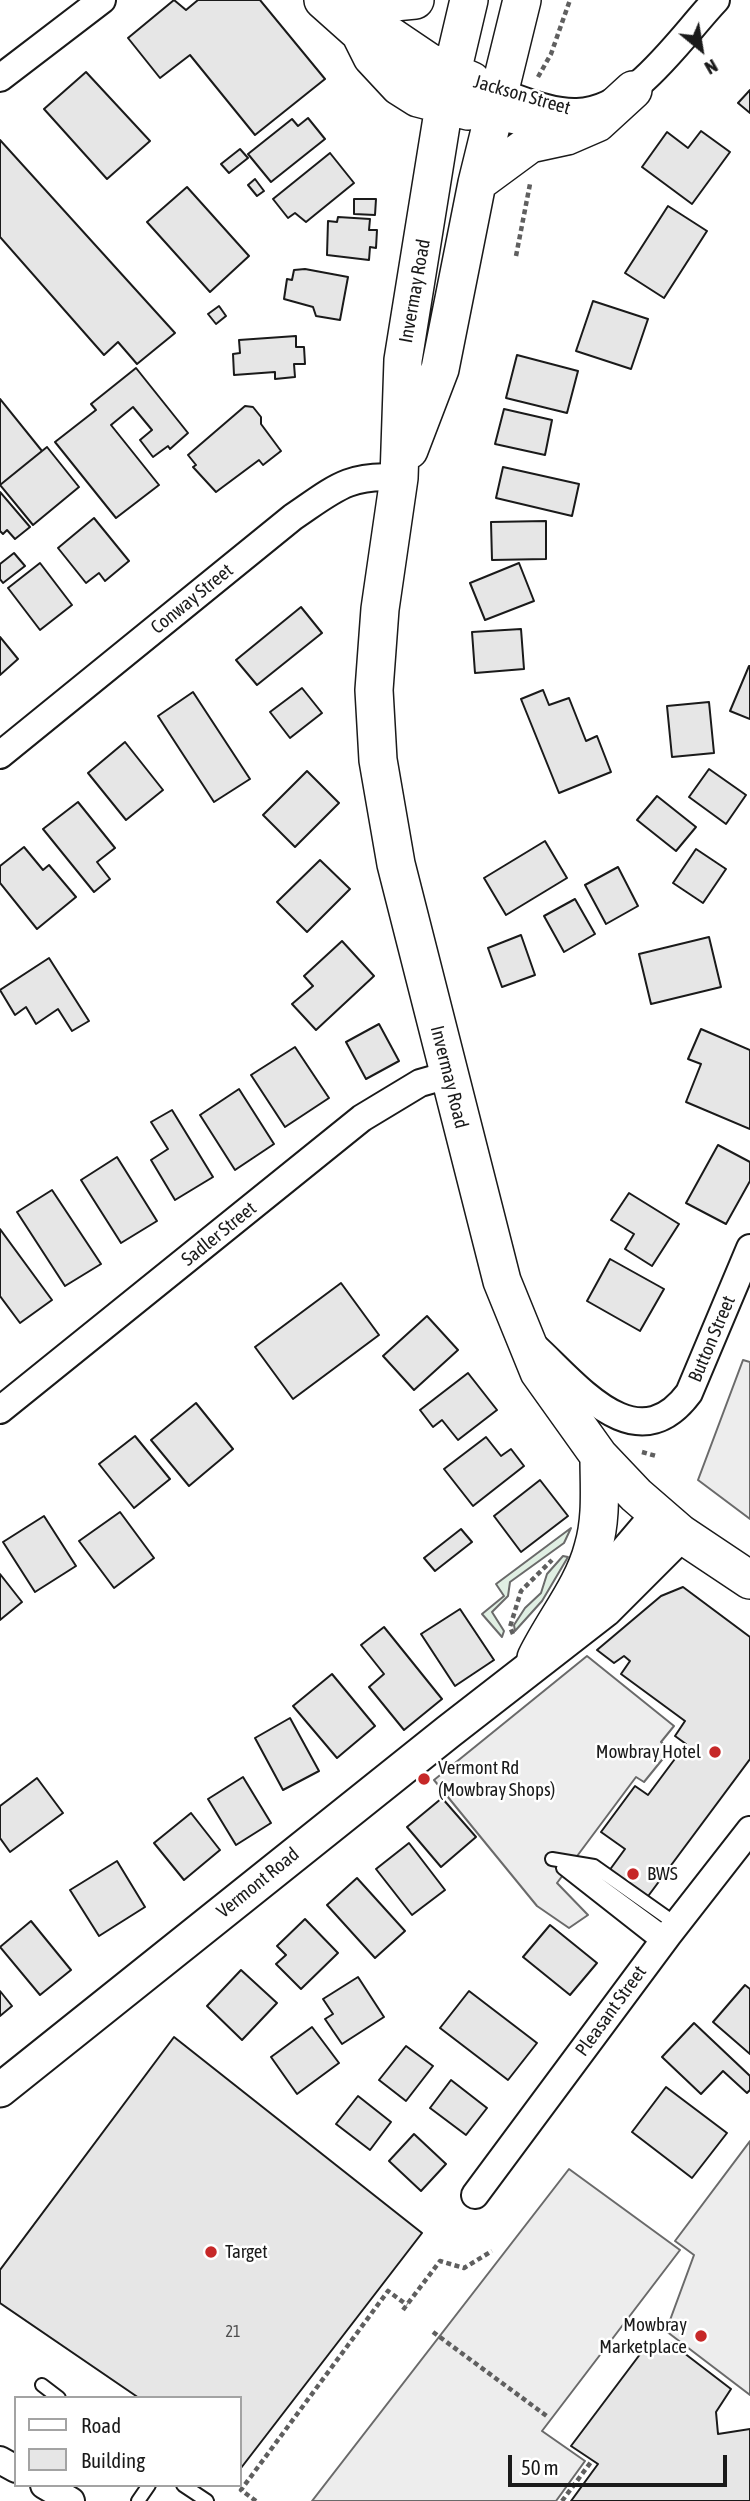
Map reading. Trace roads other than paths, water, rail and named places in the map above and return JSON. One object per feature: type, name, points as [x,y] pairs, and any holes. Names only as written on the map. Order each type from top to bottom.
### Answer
[{"type":"main road","points":[[327,4],[415,0]]},
{"type":"main road","name":"Invermay Road","points":[[469,0],[448,90],[403,360],[399,478],[380,609],[374,690],[378,760],[396,864],[502,1281],[522,1335],[546,1384],[599,1456],[670,1525],[750,1580]]},
{"type":"main road","name":"Invermay Road","points":[[399,478],[440,369],[477,183],[522,0]]},
{"type":"main road","points":[[327,4],[360,33],[389,35],[448,90],[496,104]]},
{"type":"main road","points":[[477,183],[522,148],[589,127],[624,98]]},
{"type":"main road","points":[[523,1658],[579,1583],[593,1549],[599,1511],[599,1456]]},
{"type":"street","points":[[0,78],[102,0]]},
{"type":"street","name":"Jackson Street","points":[[496,104],[533,124],[567,125],[590,121],[624,98],[716,0]]},
{"type":"street","name":"Conway Street","points":[[0,755],[293,517],[334,489],[359,478],[369,475],[399,478]]},
{"type":"street","name":"Sadler Street","points":[[0,1410],[362,1118],[420,1083],[448,1075]]},
{"type":"street","name":"Button Street","points":[[522,1335],[607,1411],[636,1423],[656,1419],[682,1402],[715,1334],[750,1248]]},
{"type":"street","name":"Vermont Road","points":[[0,2090],[523,1658],[614,1602],[670,1525]]},
{"type":"street","name":"Pleasant Street","points":[[475,2195],[668,1935],[750,1830]]},
{"type":"street","points":[[47,2487],[71,2501]]},
{"type":"lane","points":[[552,1859],[594,1866],[668,1935],[552,1859]]},
{"type":"lane","points":[[42,2385],[56,2396]]},
{"type":"lane","points":[[186,2487],[207,2501]]},
{"type":"place","name":"Mowbray Hotel","points":[[715,1752]]},
{"type":"place","name":"Vermont Rd (Mowbray Shops)","points":[[424,1779]]},
{"type":"place","name":"BWS","points":[[633,1874]]},
{"type":"place","name":"Target","points":[[211,2252]]},
{"type":"place","name":"Mowbray Marketplace","points":[[701,2336]]}]
